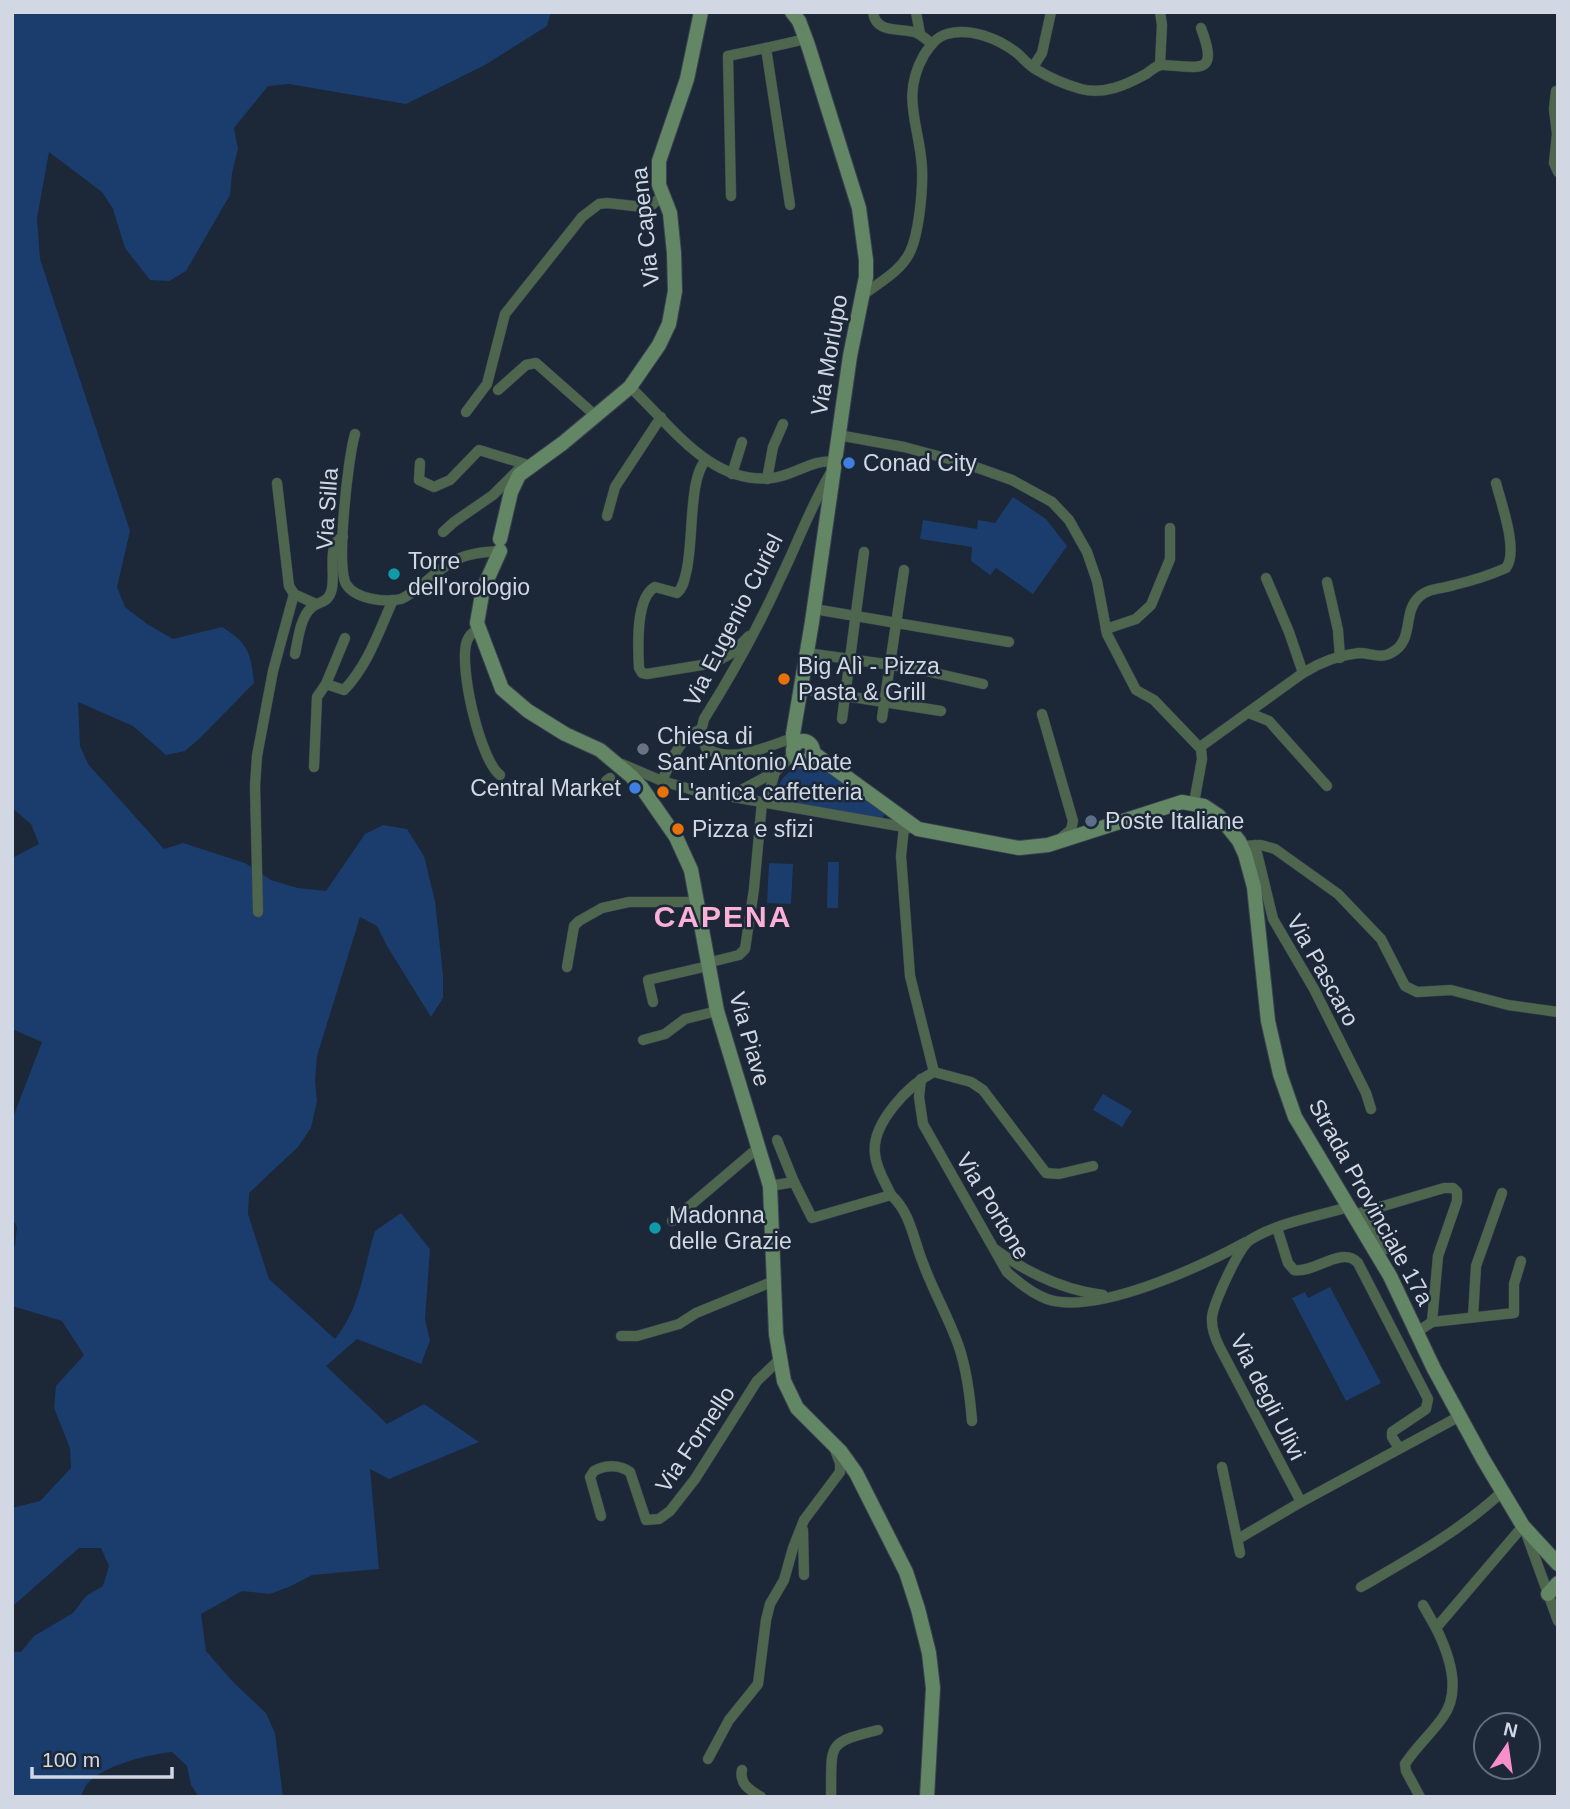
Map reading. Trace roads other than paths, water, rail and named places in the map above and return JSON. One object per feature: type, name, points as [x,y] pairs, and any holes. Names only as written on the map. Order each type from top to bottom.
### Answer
[{"type":"main road","name":"Via Capena","points":[[527,465],[552,451],[630,387],[663,339],[673,309],[675,291],[670,214],[658,178],[659,161],[687,79],[701,12]]},
{"type":"main road","name":"Via Morlupo","points":[[794,747],[851,348],[863,295],[866,260],[860,213],[797,15]]},
{"type":"main road","points":[[478,629],[482,592],[499,549],[514,483],[527,465]]},
{"type":"main road","name":"Via Piave","points":[[478,629],[502,689],[528,711],[565,734],[597,748],[614,772],[639,784],[683,850],[693,876],[717,1011],[770,1186],[779,1360],[787,1389],[794,1404],[850,1464],[906,1572],[918,1609],[929,1653],[933,1688],[927,1797]]},
{"type":"main road","points":[[797,716],[811,748]]},
{"type":"main road","points":[[794,747],[800,741],[811,748],[911,828],[1012,847],[1033,848],[1048,845],[1172,804],[1194,803]]},
{"type":"main road","name":"Strada Provinciale 17a","points":[[1194,803],[1209,808],[1248,845],[1268,1021],[1280,1074],[1295,1117],[1358,1213],[1460,1416],[1523,1526],[1558,1564]]},
{"type":"street","points":[[873,12],[874,20],[880,26],[920,34],[932,44]]},
{"type":"street","points":[[916,12],[920,34]]},
{"type":"street","points":[[1033,68],[1044,49],[1051,12]]},
{"type":"street","points":[[1160,12],[1160,64]]},
{"type":"street","points":[[863,295],[900,267],[912,246],[922,168],[912,113],[912,95],[917,70],[932,44],[947,34],[977,34],[1004,45],[1033,68],[1077,88],[1099,91],[1114,89],[1131,82],[1160,64],[1202,67],[1207,50],[1201,28]]},
{"type":"street","points":[[731,196],[728,56],[806,39]]},
{"type":"street","points":[[766,48],[790,205]]},
{"type":"street","points":[[1556,91],[1554,109],[1558,134],[1554,163],[1558,172]]},
{"type":"street","points":[[466,412],[487,384],[505,314],[582,217],[599,204],[643,207],[654,204],[662,195]]},
{"type":"street","points":[[498,390],[526,365],[536,363],[596,416]]},
{"type":"street","points":[[630,387],[690,447],[706,460],[732,474],[767,479],[786,476],[820,462],[834,465]]},
{"type":"street","points":[[607,516],[615,487],[661,417]]},
{"type":"street","points":[[767,479],[774,447],[783,424]]},
{"type":"street","name":"Via Silla","points":[[355,434],[350,454],[343,537],[344,578],[348,587],[365,596],[393,600]]},
{"type":"street","points":[[838,435],[904,447],[964,463],[1012,480],[1047,498],[1069,520],[1087,552],[1097,581],[1106,629],[1138,692],[1154,700],[1200,747],[1202,759],[1194,803]]},
{"type":"street","points":[[732,474],[742,442]]},
{"type":"street","points":[[420,463],[419,481],[434,486],[450,480],[479,450],[527,465]]},
{"type":"street","points":[[706,460],[697,478],[691,547],[682,587],[677,593],[655,587],[649,592],[639,623],[639,668],[642,673],[647,674],[714,663],[732,653],[752,633]]},
{"type":"street","points":[[443,532],[527,465]]},
{"type":"street","name":"Via Eugenio Curiel","points":[[794,747],[722,755],[705,746],[701,729],[704,719],[747,647],[782,576],[810,509],[834,465]]},
{"type":"street","points":[[277,483],[287,580],[294,594],[316,604]]},
{"type":"street","points":[[1200,747],[1303,673],[1322,663],[1357,653],[1380,656],[1392,653],[1407,634],[1411,608],[1420,596],[1431,590],[1500,571],[1509,565],[1511,549],[1496,483]]},
{"type":"street","points":[[1106,629],[1136,619],[1149,607],[1170,559],[1170,528]]},
{"type":"street","points":[[295,654],[305,617],[316,604],[324,602],[330,596],[334,582],[334,545],[337,539],[343,537]]},
{"type":"street","points":[[326,684],[344,690],[355,678],[370,653],[393,600],[408,595],[450,562],[470,553],[499,549]]},
{"type":"street","points":[[842,719],[864,552]]},
{"type":"street","points":[[882,718],[904,570]]},
{"type":"street","points":[[1266,578],[1303,673]]},
{"type":"street","points":[[1327,582],[1338,631],[1340,658]]},
{"type":"street","points":[[258,912],[255,786],[257,756],[273,671],[294,594]]},
{"type":"street","points":[[814,609],[1009,642]]},
{"type":"street","points":[[478,629],[467,640],[464,659],[466,679],[488,760],[500,775]]},
{"type":"street","points":[[314,768],[317,697],[326,684],[345,638]]},
{"type":"street","points":[[807,653],[922,669],[984,684]]},
{"type":"street","points":[[801,689],[941,711]]},
{"type":"street","points":[[1042,713],[1073,824],[1068,833],[1048,845]]},
{"type":"street","points":[[1249,713],[1269,721],[1327,786]]},
{"type":"street","points":[[651,800],[680,744],[701,729]]},
{"type":"street","points":[[653,1002],[644,981],[739,955],[745,949],[764,802],[775,772],[794,747]]},
{"type":"street","points":[[614,772],[702,792],[911,828],[901,856],[905,922],[912,985],[934,1072]]},
{"type":"street","points":[[730,796],[775,772]]},
{"type":"street","points":[[748,785],[750,800]]},
{"type":"street","points":[[1248,845],[1277,850],[1343,899],[1381,939],[1410,991],[1421,993],[1451,990],[1500,1004],[1558,1012]]},
{"type":"street","name":"Via Pascaro","points":[[1248,845],[1273,919],[1314,989],[1366,1093],[1371,1109]]},
{"type":"street","points":[[567,967],[574,926],[602,908],[629,902],[698,902]]},
{"type":"street","points":[[643,1040],[665,1034],[685,1019],[717,1011]]},
{"type":"street","points":[[972,1421],[967,1379],[958,1344],[925,1270],[908,1218],[901,1204],[891,1195],[876,1159],[876,1140],[889,1113],[908,1090],[934,1072],[971,1082],[983,1090],[1046,1173],[1059,1174],[1093,1166]]},
{"type":"street","name":"Via Portone","points":[[921,1079],[919,1097],[923,1124],[1007,1272],[1023,1287],[1048,1300],[1091,1301],[1167,1280],[1247,1241]]},
{"type":"street","points":[[777,1140],[812,1218],[891,1195]]},
{"type":"street","points":[[672,1221],[758,1147]]},
{"type":"street","points":[[770,1186],[794,1182]]},
{"type":"street","points":[[1247,1241],[1277,1228],[1358,1213],[1444,1188],[1453,1188],[1457,1192],[1457,1201],[1438,1256],[1433,1322]]},
{"type":"street","points":[[1473,1317],[1476,1266],[1502,1193]]},
{"type":"street","points":[[1358,1213],[1386,1249]]},
{"type":"street","points":[[1277,1228],[1287,1263],[1294,1270],[1302,1271],[1345,1257],[1353,1258],[1358,1263],[1428,1399],[1426,1409],[1392,1432],[1399,1448]]},
{"type":"street","name":"Via degli Ulivi","points":[[1247,1241],[1214,1309],[1213,1331],[1301,1502]]},
{"type":"street","points":[[993,1247],[1031,1273],[1077,1291],[1111,1296]]},
{"type":"street","points":[[1417,1332],[1433,1322],[1514,1313],[1514,1284],[1521,1261]]},
{"type":"street","points":[[621,1336],[637,1336],[682,1323],[696,1312],[774,1280]]},
{"type":"street","name":"Via Fornello","points":[[601,1516],[590,1475],[596,1469],[608,1466],[630,1472],[646,1520],[657,1520],[667,1514],[695,1479],[757,1381],[779,1360]]},
{"type":"street","points":[[1238,1539],[1460,1416]]},
{"type":"street","points":[[708,1759],[729,1720],[758,1684],[768,1609],[786,1577],[804,1520],[840,1472],[840,1463],[833,1444]]},
{"type":"street","points":[[1222,1467],[1241,1553]]},
{"type":"street","points":[[1361,1587],[1436,1544],[1480,1512],[1503,1491]]},
{"type":"street","points":[[804,1520],[804,1575]]},
{"type":"street","points":[[1436,1628],[1523,1526],[1553,1588],[1558,1621]]},
{"type":"street","points":[[1420,1797],[1405,1764],[1443,1718],[1452,1697],[1449,1659],[1423,1605]]},
{"type":"street","points":[[831,1797],[832,1755],[838,1742],[846,1737],[878,1730]]},
{"type":"street","points":[[742,1770],[744,1784],[761,1797]]},
{"type":"place","name":"Conad City","points":[[849,463]]},
{"type":"place","name":"Torre dell'orologio","points":[[394,574]]},
{"type":"place","name":"Big Alì - Pizza Pasta & Grill","points":[[784,679]]},
{"type":"place","name":"Chiesa di Sant'Antonio Abate","points":[[643,749]]},
{"type":"place","name":"Central Market","points":[[635,788]]},
{"type":"place","name":"L'antica caffetteria","points":[[663,792]]},
{"type":"place","name":"Poste Italiane","points":[[1091,821]]},
{"type":"place","name":"Pizza e sfizi","points":[[678,829]]},
{"type":"place","name":"Madonna delle Grazie","points":[[655,1228]]},
{"type":"district","name":"CAPENA","points":[[723,917]]}]
